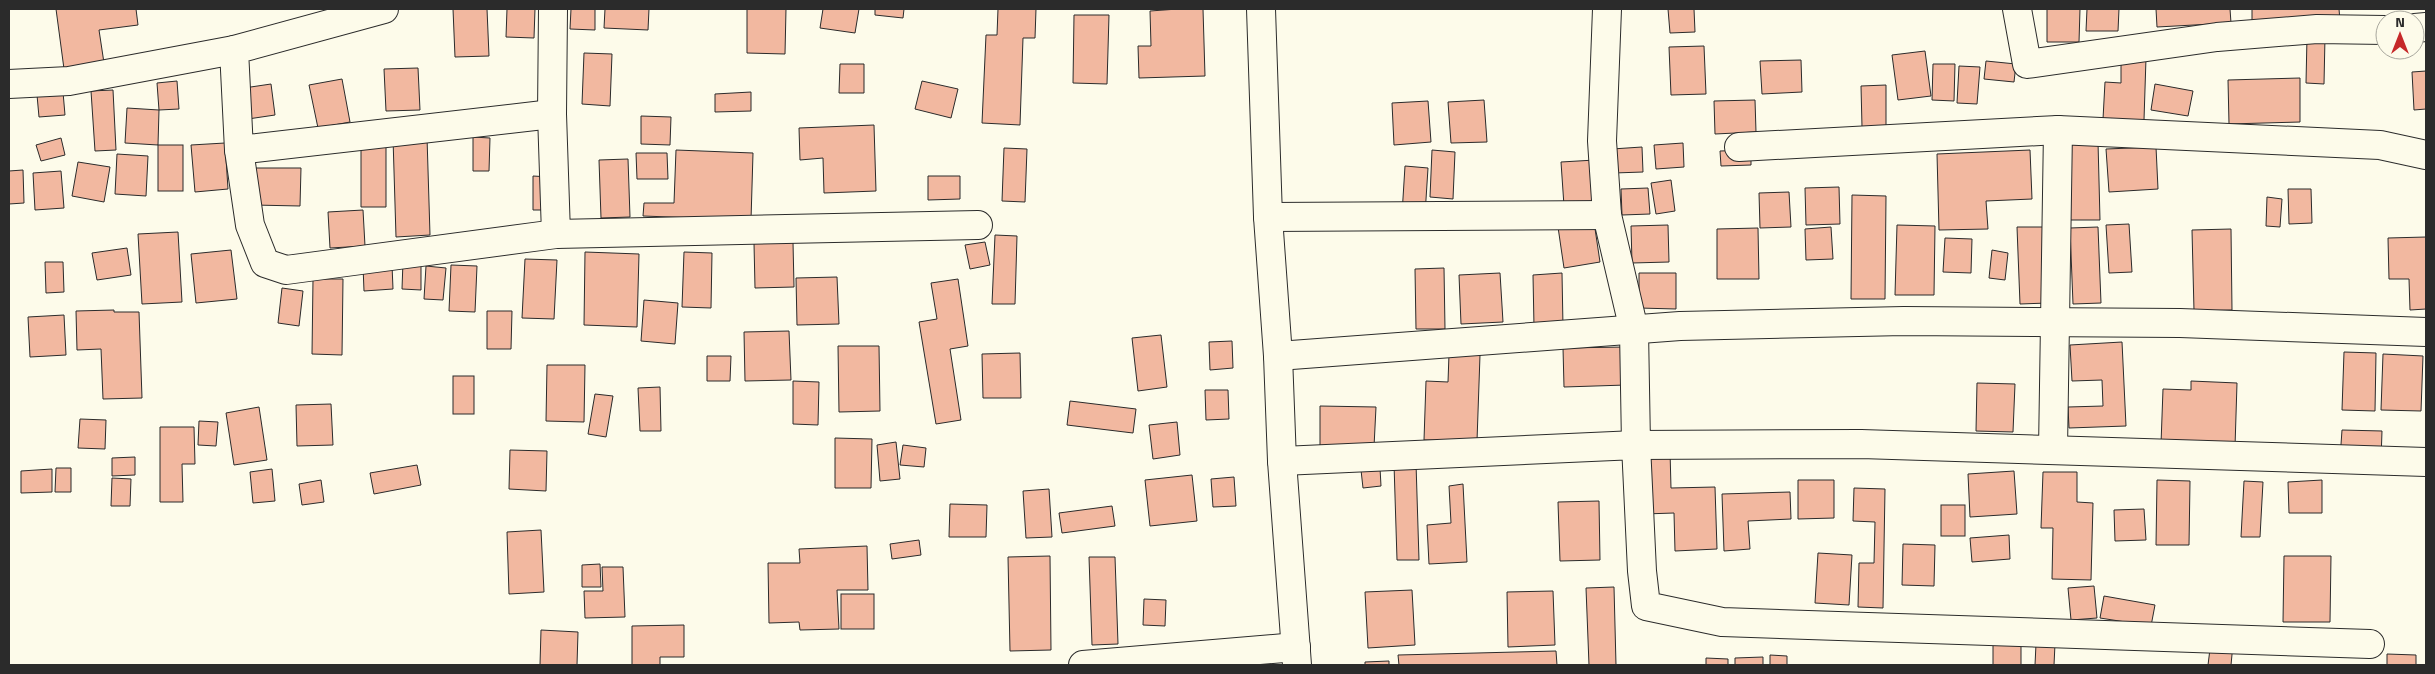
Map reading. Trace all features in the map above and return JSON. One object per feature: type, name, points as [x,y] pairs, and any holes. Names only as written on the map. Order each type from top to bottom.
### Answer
[{"type":"street","points":[[9,84],[70,81],[234,50],[384,9]]},
{"type":"street","points":[[553,9],[552,114],[556,234]]},
{"type":"street","points":[[1083,665],[1296,656],[1282,461],[1278,356],[1268,217],[1261,9]]},
{"type":"street","points":[[1607,9],[1602,141],[1607,215],[1634,330],[1636,445],[1642,571],[1646,606],[1722,622],[2370,644]]},
{"type":"street","points":[[2017,9],[2027,64],[2217,37],[2374,23]]},
{"type":"street","points":[[234,50],[239,150],[250,225],[265,263],[286,270],[556,234],[978,225]]},
{"type":"street","points":[[239,150],[552,114]]},
{"type":"street","points":[[2053,450],[2058,130]]},
{"type":"street","points":[[1739,147],[2058,130],[2380,145],[2426,155]]},
{"type":"street","points":[[1268,217],[1607,215]]},
{"type":"street","points":[[1278,356],[1680,326],[1904,320],[2056,321],[2426,332]]},
{"type":"street","points":[[1282,461],[1636,445],[1861,444],[2426,462]]},
{"type":"building","points":[[56,9],[136,9],[138,25],[99,30],[104,63],[64,69]]},
{"type":"building","points":[[453,9],[487,9],[489,56],[455,57]]},
{"type":"building","points":[[507,9],[535,9],[534,38],[506,37]]},
{"type":"building","points":[[571,9],[595,9],[595,30],[570,29]]},
{"type":"building","points":[[605,9],[649,9],[648,30],[604,28]]},
{"type":"building","points":[[747,9],[786,9],[785,54],[747,53]]},
{"type":"building","points":[[823,9],[859,9],[855,33],[820,28]]},
{"type":"building","points":[[875,9],[904,9],[903,18],[875,15]]},
{"type":"building","points":[[998,9],[1036,9],[1035,38],[1023,38],[1020,125],[982,123],[986,35],[997,35]]},
{"type":"building","points":[[1203,9],[1205,76],[1139,78],[1138,46],[1151,46],[1150,11]]},
{"type":"building","points":[[1668,9],[1694,9],[1695,32],[1670,33]]},
{"type":"building","points":[[2047,9],[2080,9],[2079,42],[2047,42]]},
{"type":"building","points":[[2087,9],[2119,9],[2118,31],[2086,31]]},
{"type":"building","points":[[2156,9],[2230,9],[2231,23],[2157,27]]},
{"type":"building","points":[[2252,9],[2339,9],[2340,21],[2252,24]]},
{"type":"building","points":[[1074,15],[1109,15],[1107,84],[1073,83]]},
{"type":"building","points":[[2307,37],[2325,37],[2324,84],[2306,83]]},
{"type":"building","points":[[1704,46],[1706,94],[1671,95],[1669,47]]},
{"type":"building","points":[[1925,51],[1931,96],[1898,100],[1892,55]]},
{"type":"building","points":[[584,53],[612,54],[610,106],[582,104]]},
{"type":"building","points":[[2121,57],[2146,58],[2144,120],[2103,119],[2105,82],[2121,83]]},
{"type":"building","points":[[1801,60],[1802,92],[1762,94],[1760,61]]},
{"type":"building","points":[[1986,61],[2016,64],[2014,82],[1984,79]]},
{"type":"building","points":[[840,64],[864,64],[864,93],[839,93]]},
{"type":"building","points":[[1933,64],[1955,64],[1954,101],[1932,100]]},
{"type":"building","points":[[1959,66],[1980,67],[1977,104],[1957,103]]},
{"type":"building","points":[[418,68],[420,110],[386,111],[384,69]]},
{"type":"building","points":[[2426,71],[2426,109],[2414,110],[2412,72]]},
{"type":"building","points":[[2300,78],[2300,122],[2229,124],[2228,80]]},
{"type":"building","points":[[342,79],[350,122],[318,128],[309,85]]},
{"type":"building","points":[[177,81],[179,109],[159,110],[157,83]]},
{"type":"building","points":[[922,81],[958,89],[951,118],[915,109]]},
{"type":"building","points":[[271,84],[275,115],[248,119],[244,88]]},
{"type":"building","points":[[2155,84],[2193,91],[2188,116],[2151,110]]},
{"type":"building","points":[[1886,85],[1886,127],[1862,127],[1861,86]]},
{"type":"building","points":[[113,90],[116,150],[95,151],[91,91]]},
{"type":"building","points":[[63,92],[65,115],[39,117],[37,95]]},
{"type":"building","points":[[751,92],[751,111],[715,112],[715,94]]},
{"type":"building","points":[[1484,100],[1487,142],[1451,143],[1448,102]]},
{"type":"building","points":[[1755,100],[1756,132],[1715,134],[1714,101]]},
{"type":"building","points":[[1428,101],[1431,142],[1394,145],[1392,103]]},
{"type":"building","points":[[127,108],[159,110],[158,145],[125,143]]},
{"type":"building","points":[[641,116],[671,117],[670,145],[641,144]]},
{"type":"building","points":[[874,125],[876,191],[824,193],[823,158],[800,160],[799,128]]},
{"type":"building","points":[[427,137],[430,235],[396,237],[393,138]]},
{"type":"building","points":[[473,137],[490,138],[489,171],[473,171]]},
{"type":"building","points":[[61,138],[65,155],[41,161],[36,145]]},
{"type":"building","points":[[386,142],[386,207],[361,207],[361,143]]},
{"type":"building","points":[[2098,142],[2100,220],[2068,220],[2065,143]]},
{"type":"building","points":[[225,143],[228,189],[195,192],[191,145]]},
{"type":"building","points":[[1683,143],[1684,167],[1656,169],[1654,145]]},
{"type":"building","points":[[158,145],[183,145],[183,191],[158,191]]},
{"type":"building","points":[[1642,147],[1643,172],[1614,173],[1612,149]]},
{"type":"building","points":[[2156,147],[2158,189],[2109,192],[2106,149]]},
{"type":"building","points":[[1004,148],[1027,149],[1025,202],[1002,201]]},
{"type":"building","points":[[676,150],[753,153],[751,220],[643,216],[644,203],[674,203]]},
{"type":"building","points":[[1432,150],[1455,152],[1453,199],[1430,197]]},
{"type":"building","points":[[1751,150],[1751,165],[1721,166],[1720,151]]},
{"type":"building","points":[[2030,150],[2032,199],[1986,201],[1988,229],[1939,230],[1937,154]]},
{"type":"building","points":[[636,153],[667,153],[668,179],[637,179]]},
{"type":"building","points":[[117,154],[148,156],[146,196],[115,194]]},
{"type":"building","points":[[628,159],[630,217],[601,218],[599,160]]},
{"type":"building","points":[[1595,160],[1598,204],[1564,206],[1561,162]]},
{"type":"building","points":[[78,162],[110,167],[104,202],[72,196]]},
{"type":"building","points":[[1405,166],[1428,168],[1425,215],[1402,214]]},
{"type":"building","points":[[254,168],[301,168],[300,206],[253,205]]},
{"type":"building","points":[[23,170],[24,203],[9,204],[9,171]]},
{"type":"building","points":[[61,171],[64,208],[35,210],[33,173]]},
{"type":"building","points":[[533,176],[550,177],[549,210],[533,210]]},
{"type":"building","points":[[928,176],[960,176],[960,199],[928,200]]},
{"type":"building","points":[[1671,180],[1675,211],[1656,214],[1651,183]]},
{"type":"building","points":[[1839,187],[1840,224],[1806,225],[1805,188]]},
{"type":"building","points":[[1648,188],[1650,214],[1622,215],[1621,189]]},
{"type":"building","points":[[2288,189],[2311,189],[2312,223],[2289,224]]},
{"type":"building","points":[[1789,192],[1791,227],[1760,228],[1759,193]]},
{"type":"building","points":[[1852,195],[1886,196],[1885,299],[1851,299]]},
{"type":"building","points":[[2267,197],[2282,199],[2280,227],[2266,226]]},
{"type":"building","points":[[363,210],[365,246],[330,248],[328,212]]},
{"type":"building","points":[[1594,222],[1600,262],[1564,268],[1558,227]]},
{"type":"building","points":[[2129,224],[2132,272],[2109,273],[2106,225]]},
{"type":"building","points":[[1668,225],[1669,262],[1632,263],[1631,226]]},
{"type":"building","points":[[1897,225],[1935,226],[1934,295],[1895,295]]},
{"type":"building","points":[[1831,227],[1833,259],[1806,260],[1805,229]]},
{"type":"building","points":[[2017,227],[2045,227],[2048,303],[2020,304]]},
{"type":"building","points":[[2098,227],[2101,303],[2073,304],[2070,228]]},
{"type":"building","points":[[1758,228],[1759,279],[1717,279],[1717,229]]},
{"type":"building","points":[[2231,229],[2232,310],[2194,311],[2192,230]]},
{"type":"building","points":[[178,232],[182,302],[142,304],[138,234]]},
{"type":"building","points":[[995,235],[1017,236],[1015,304],[992,304]]},
{"type":"building","points":[[2426,237],[2426,309],[2410,310],[2409,279],[2389,279],[2388,238]]},
{"type":"building","points":[[1945,238],[1972,239],[1971,273],[1943,272]]},
{"type":"building","points":[[793,242],[794,287],[755,288],[754,243]]},
{"type":"building","points":[[985,242],[990,265],[970,269],[965,245]]},
{"type":"building","points":[[127,248],[131,275],[97,280],[92,253]]},
{"type":"building","points":[[231,250],[237,299],[196,303],[191,254]]},
{"type":"building","points":[[1992,250],[2008,253],[2005,280],[1989,278]]},
{"type":"building","points":[[585,252],[639,254],[637,327],[584,325]]},
{"type":"building","points":[[684,252],[712,253],[711,308],[682,307]]},
{"type":"building","points":[[525,259],[557,260],[554,319],[522,318]]},
{"type":"building","points":[[403,261],[421,262],[421,290],[402,289]]},
{"type":"building","points":[[45,262],[63,262],[64,292],[46,293]]},
{"type":"building","points":[[392,265],[393,289],[364,291],[363,266]]},
{"type":"building","points":[[451,265],[477,266],[475,312],[449,311]]},
{"type":"building","points":[[426,266],[446,268],[443,300],[424,299]]},
{"type":"building","points":[[1444,268],[1445,329],[1416,329],[1415,269]]},
{"type":"building","points":[[1500,273],[1503,322],[1461,324],[1459,275]]},
{"type":"building","points":[[1562,273],[1563,327],[1534,327],[1533,275]]},
{"type":"building","points":[[1639,273],[1676,273],[1676,309],[1639,308]]},
{"type":"building","points":[[837,277],[839,324],[797,325],[796,278]]},
{"type":"building","points":[[313,279],[343,279],[342,355],[312,354]]},
{"type":"building","points":[[958,279],[968,346],[950,349],[961,420],[936,424],[919,322],[937,319],[931,283]]},
{"type":"building","points":[[282,288],[303,291],[299,326],[278,323]]},
{"type":"building","points":[[644,300],[678,303],[675,344],[641,341]]},
{"type":"building","points":[[114,310],[114,312],[139,312],[142,398],[103,399],[101,349],[77,350],[76,311]]},
{"type":"building","points":[[487,311],[512,311],[511,349],[487,349]]},
{"type":"building","points":[[64,315],[66,355],[30,357],[28,317]]},
{"type":"building","points":[[789,331],[791,380],[745,381],[744,332]]},
{"type":"building","points":[[1161,335],[1167,387],[1138,391],[1132,338]]},
{"type":"building","points":[[1232,341],[1233,368],[1210,370],[1209,342]]},
{"type":"building","points":[[2122,342],[2126,426],[2069,428],[2068,407],[2103,406],[2102,380],[2072,381],[2070,345]]},
{"type":"building","points":[[838,346],[879,346],[880,411],[839,412]]},
{"type":"building","points":[[1625,347],[1626,385],[1564,387],[1563,348]]},
{"type":"building","points":[[2344,352],[2376,353],[2375,411],[2342,410]]},
{"type":"building","points":[[1020,353],[1021,398],[983,398],[982,354]]},
{"type":"building","points":[[1449,354],[1480,355],[1477,441],[1424,440],[1426,381],[1448,382]]},
{"type":"building","points":[[2383,354],[2423,356],[2421,411],[2381,410]]},
{"type":"building","points":[[707,356],[731,356],[730,381],[707,381]]},
{"type":"building","points":[[547,365],[585,365],[584,422],[546,421]]},
{"type":"building","points":[[453,376],[474,376],[474,414],[453,414]]},
{"type":"building","points":[[793,381],[819,382],[818,425],[793,424]]},
{"type":"building","points":[[2191,381],[2237,383],[2235,447],[2161,444],[2163,389],[2191,390]]},
{"type":"building","points":[[1977,383],[2015,384],[2013,432],[1976,431]]},
{"type":"building","points":[[660,387],[661,431],[640,431],[638,388]]},
{"type":"building","points":[[1205,390],[1228,390],[1229,419],[1206,420]]},
{"type":"building","points":[[595,394],[613,396],[606,437],[588,434]]},
{"type":"building","points":[[1070,401],[1136,409],[1133,433],[1067,425]]},
{"type":"building","points":[[331,404],[333,445],[297,446],[296,405]]},
{"type":"building","points":[[1320,406],[1376,407],[1374,447],[1320,446]]},
{"type":"building","points":[[259,407],[267,460],[234,465],[226,413]]},
{"type":"building","points":[[80,419],[106,420],[105,449],[78,448]]},
{"type":"building","points":[[199,421],[218,422],[216,446],[198,445]]},
{"type":"building","points":[[1177,422],[1180,455],[1153,459],[1149,425]]},
{"type":"building","points":[[160,427],[194,427],[195,464],[182,464],[183,502],[160,502]]},
{"type":"building","points":[[2342,430],[2382,431],[2381,460],[2340,459]]},
{"type":"building","points":[[835,438],[872,439],[871,488],[835,488]]},
{"type":"building","points":[[896,442],[900,479],[880,481],[877,445]]},
{"type":"building","points":[[903,445],[926,448],[924,467],[900,465]]},
{"type":"building","points":[[510,450],[547,451],[546,491],[509,489]]},
{"type":"building","points":[[1670,451],[1671,488],[1715,487],[1717,549],[1675,551],[1674,513],[1644,514],[1642,452]]},
{"type":"building","points":[[135,457],[135,475],[112,476],[112,458]]},
{"type":"building","points":[[1416,463],[1419,560],[1397,560],[1394,464]]},
{"type":"building","points":[[417,465],[421,485],[374,494],[370,473]]},
{"type":"building","points":[[56,468],[71,468],[71,492],[55,492]]},
{"type":"building","points":[[1380,468],[1381,486],[1363,488],[1361,470]]},
{"type":"building","points":[[52,469],[52,492],[21,493],[21,471]]},
{"type":"building","points":[[272,469],[275,501],[253,503],[250,472]]},
{"type":"building","points":[[2014,471],[2017,514],[1970,517],[1968,474]]},
{"type":"building","points":[[2043,472],[2077,472],[2077,502],[2093,503],[2091,580],[2052,579],[2053,528],[2041,528]]},
{"type":"building","points":[[1192,475],[1197,521],[1150,526],[1145,480]]},
{"type":"building","points":[[1234,477],[1236,506],[1213,507],[1211,479]]},
{"type":"building","points":[[112,478],[131,479],[130,506],[111,506]]},
{"type":"building","points":[[321,480],[324,502],[302,505],[299,484]]},
{"type":"building","points":[[1798,480],[1834,480],[1834,518],[1798,519]]},
{"type":"building","points":[[2157,480],[2190,481],[2189,545],[2156,545]]},
{"type":"building","points":[[2322,480],[2322,513],[2289,513],[2288,482]]},
{"type":"building","points":[[2244,481],[2263,482],[2260,537],[2241,537]]},
{"type":"building","points":[[1463,484],[1467,562],[1429,564],[1427,525],[1451,523],[1449,486]]},
{"type":"building","points":[[1854,488],[1885,489],[1883,608],[1858,607],[1859,563],[1874,563],[1875,522],[1853,521]]},
{"type":"building","points":[[1049,489],[1052,537],[1026,538],[1023,491]]},
{"type":"building","points":[[1790,492],[1791,519],[1748,521],[1750,549],[1724,551],[1722,494]]},
{"type":"building","points":[[1599,501],[1600,560],[1560,561],[1558,502]]},
{"type":"building","points":[[950,504],[987,505],[986,537],[949,537]]},
{"type":"building","points":[[1941,505],[1965,505],[1965,536],[1941,536]]},
{"type":"building","points":[[1112,506],[1115,526],[1062,533],[1059,513]]},
{"type":"building","points":[[2144,509],[2146,540],[2115,541],[2114,510]]},
{"type":"building","points":[[541,530],[544,592],[509,594],[507,532]]},
{"type":"building","points":[[2009,535],[2010,559],[1972,562],[1970,538]]},
{"type":"building","points":[[919,540],[921,555],[892,559],[890,544]]},
{"type":"building","points":[[1903,544],[1935,545],[1934,586],[1902,585]]},
{"type":"building","points":[[867,546],[868,590],[837,590],[839,629],[800,630],[799,622],[769,623],[768,563],[800,563],[799,549]]},
{"type":"building","points":[[1818,553],[1852,555],[1849,605],[1815,603]]},
{"type":"building","points":[[1050,556],[1051,650],[1010,651],[1008,557]]},
{"type":"building","points":[[2284,556],[2331,556],[2330,622],[2283,622]]},
{"type":"building","points":[[1089,557],[1115,557],[1118,644],[1092,645]]},
{"type":"building","points":[[600,564],[601,587],[582,587],[582,565]]},
{"type":"building","points":[[602,567],[623,567],[625,617],[585,618],[584,591],[603,591]]},
{"type":"building","points":[[2094,586],[2097,618],[2071,620],[2068,588]]},
{"type":"building","points":[[1614,587],[1616,665],[1589,665],[1586,588]]},
{"type":"building","points":[[1412,590],[1415,645],[1368,648],[1365,592]]},
{"type":"building","points":[[1553,591],[1555,645],[1508,647],[1507,592]]},
{"type":"building","points":[[841,594],[874,594],[874,629],[841,629]]},
{"type":"building","points":[[2104,596],[2155,605],[2151,626],[2100,618]]},
{"type":"building","points":[[1144,599],[1166,600],[1165,626],[1143,625]]},
{"type":"building","points":[[684,625],[684,657],[660,657],[660,665],[632,665],[632,626]]},
{"type":"building","points":[[541,630],[578,632],[577,665],[540,665]]},
{"type":"building","points":[[2211,641],[2233,644],[2231,665],[2208,665]]},
{"type":"building","points":[[1993,643],[2021,643],[2021,665],[1993,665]]},
{"type":"building","points":[[2036,644],[2055,644],[2054,665],[2035,665]]},
{"type":"building","points":[[1556,651],[1557,665],[1399,665],[1398,655]]},
{"type":"building","points":[[2387,654],[2416,655],[2416,665],[2387,665]]},
{"type":"building","points":[[1770,655],[1787,656],[1787,665],[1770,665]]},
{"type":"building","points":[[1763,657],[1763,665],[1735,665],[1735,658]]},
{"type":"building","points":[[1706,658],[1728,659],[1728,665],[1706,665]]},
{"type":"building","points":[[1389,661],[1389,665],[1365,665],[1365,662]]}]
